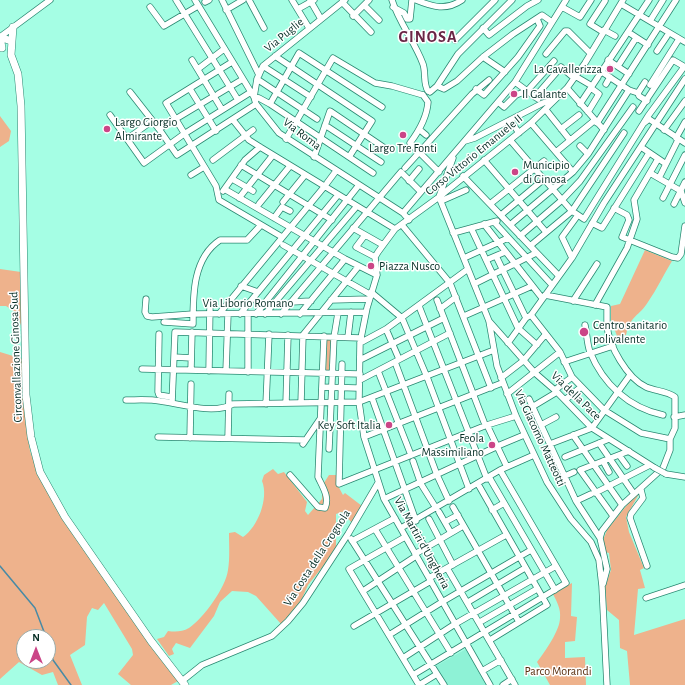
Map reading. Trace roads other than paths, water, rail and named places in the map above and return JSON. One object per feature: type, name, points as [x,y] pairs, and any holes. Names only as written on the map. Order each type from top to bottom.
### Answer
[{"type":"main road","name":"Circonvallazione Ginosa Sud","points":[[13,27],[11,55],[18,74],[21,106],[26,395],[31,436],[40,472],[64,517],[151,641],[183,683]]},
{"type":"main road","points":[[11,41],[0,37],[1,48],[11,55]]},
{"type":"street","points":[[0,37],[50,0]]},
{"type":"street","points":[[176,0],[238,100]]},
{"type":"street","name":"Via Roma","points":[[195,0],[253,95],[256,104],[279,133],[286,139],[403,213]]},
{"type":"street","points":[[222,0],[258,77],[277,92],[317,119]]},
{"type":"street","points":[[226,10],[244,0]]},
{"type":"street","points":[[249,0],[264,28]]},
{"type":"street","points":[[292,0],[309,28]]},
{"type":"street","points":[[353,16],[369,0]]},
{"type":"street","points":[[392,0],[393,7],[424,66],[428,106],[426,116],[420,130],[410,143],[439,172]]},
{"type":"street","points":[[393,7],[400,10],[407,19],[410,19],[412,0]]},
{"type":"street","points":[[416,0],[443,7],[453,6],[462,0]]},
{"type":"street","points":[[427,94],[437,86],[458,54],[482,28],[512,0]]},
{"type":"street","points":[[482,28],[489,35],[527,6],[538,0]]},
{"type":"street","points":[[409,220],[403,213],[515,82],[566,0]]},
{"type":"street","points":[[562,7],[580,17],[591,0]]},
{"type":"street","points":[[580,104],[649,0]]},
{"type":"street","points":[[650,21],[662,0],[672,6]]},
{"type":"street","points":[[556,152],[596,122],[622,85],[676,0]]},
{"type":"street","points":[[298,9],[311,1],[321,19]]},
{"type":"street","points":[[455,40],[492,1]]},
{"type":"street","points":[[605,1],[590,24],[615,36]]},
{"type":"street","points":[[341,2],[353,16],[371,32]]},
{"type":"street","name":"Via Puglie","points":[[253,95],[263,66],[341,2]]},
{"type":"street","points":[[622,2],[640,15],[685,42]]},
{"type":"street","name":"Corso Vittorio Emanuele II","points":[[402,225],[440,199],[463,176],[546,110],[567,88],[585,64],[590,53],[622,2]]},
{"type":"street","points":[[364,5],[379,20]]},
{"type":"street","points":[[150,7],[164,26],[198,6]]},
{"type":"street","points":[[437,86],[444,89],[450,86],[483,57],[513,34],[544,15],[552,22]]},
{"type":"street","points":[[476,89],[484,95],[505,72],[518,57],[540,26],[537,19]]},
{"type":"street","points":[[546,54],[568,31],[590,53]]},
{"type":"street","points":[[628,32],[648,45]]},
{"type":"street","points":[[657,51],[667,36]]},
{"type":"street","points":[[618,66],[636,38]]},
{"type":"street","points":[[638,93],[647,83],[679,38]]},
{"type":"street","points":[[198,69],[224,49]]},
{"type":"street","points":[[270,104],[299,53],[382,107]]},
{"type":"street","points":[[275,56],[372,121],[349,157]]},
{"type":"street","points":[[483,57],[505,72]]},
{"type":"street","points":[[286,139],[297,123],[333,58],[375,83],[427,94]]},
{"type":"street","points":[[192,60],[204,80],[216,95],[221,108]]},
{"type":"street","points":[[608,60],[629,74]]},
{"type":"street","points":[[510,140],[571,210],[584,219],[643,123],[684,67],[673,60],[639,111]]},
{"type":"street","points":[[498,102],[504,107],[516,95],[527,91],[554,61]]},
{"type":"street","points":[[232,62],[166,103],[216,186],[220,200],[282,237]]},
{"type":"street","points":[[263,66],[311,97]]},
{"type":"street","points":[[536,97],[561,67],[599,94],[588,112]]},
{"type":"street","points":[[600,74],[610,77],[630,90],[638,93],[639,96],[647,101]]},
{"type":"street","points":[[606,84],[610,77]]},
{"type":"street","points":[[159,130],[243,79]]},
{"type":"street","points":[[508,343],[572,258],[592,223],[685,79]]},
{"type":"street","points":[[281,314],[378,198],[476,89],[488,80]]},
{"type":"street","points":[[515,82],[543,103]]},
{"type":"street","points":[[190,88],[216,131]]},
{"type":"street","points":[[567,88],[604,130]]},
{"type":"street","points":[[510,225],[573,172],[588,154],[630,90]]},
{"type":"street","points":[[130,92],[170,144],[176,155],[216,131],[256,104]]},
{"type":"street","points":[[110,115],[144,162],[208,118],[238,100],[253,95],[270,104],[373,173]]},
{"type":"street","points":[[465,141],[475,138],[543,103],[557,98]]},
{"type":"street","points":[[664,130],[685,101]]},
{"type":"street","points":[[520,236],[562,200],[580,181],[633,107]]},
{"type":"street","points":[[546,110],[570,140]]},
{"type":"street","points":[[314,157],[330,111],[386,149]]},
{"type":"street","points":[[561,129],[579,115]]},
{"type":"street","points":[[643,123],[649,119],[685,143]]},
{"type":"street","points":[[232,120],[245,136],[260,147],[305,176],[326,185],[338,195],[395,229]]},
{"type":"street","points":[[510,120],[519,133]]},
{"type":"street","points":[[127,139],[152,121]]},
{"type":"street","points":[[659,178],[685,122]]},
{"type":"street","points":[[531,123],[573,172]]},
{"type":"street","points":[[325,125],[381,162]]},
{"type":"street","points":[[214,160],[253,130]]},
{"type":"street","points":[[420,130],[426,135]]},
{"type":"street","points":[[530,246],[571,210],[624,133]]},
{"type":"street","points":[[599,137],[607,145]]},
{"type":"street","points":[[580,146],[588,154]]},
{"type":"street","points":[[218,194],[226,190],[244,160],[260,147]]},
{"type":"street","points":[[641,148],[666,164]]},
{"type":"street","points":[[592,223],[602,228],[649,153]]},
{"type":"street","points":[[440,199],[454,154]]},
{"type":"street","points":[[239,198],[250,189],[257,175],[273,155]]},
{"type":"street","points":[[662,198],[685,155]]},
{"type":"street","points":[[595,305],[630,241],[637,219],[634,200],[658,159]]},
{"type":"street","points":[[484,160],[546,232]]},
{"type":"street","points":[[490,204],[544,161]]},
{"type":"street","points":[[632,161],[641,167]]},
{"type":"street","points":[[241,165],[332,220]]},
{"type":"street","points":[[260,204],[290,166]]},
{"type":"street","points":[[190,175],[204,167]]},
{"type":"street","points":[[403,170],[409,180],[421,192]]},
{"type":"street","points":[[409,180],[419,170]]},
{"type":"street","points":[[219,314],[309,206],[336,171]]},
{"type":"street","points":[[650,173],[681,191],[685,203]]},
{"type":"street","points":[[283,202],[305,176]]},
{"type":"street","points":[[463,176],[536,252],[546,258],[559,276]]},
{"type":"street","points":[[501,215],[519,201],[542,177]]},
{"type":"street","points":[[234,180],[250,189]]},
{"type":"street","points":[[674,204],[685,182]]},
{"type":"street","points":[[256,314],[359,185]]},
{"type":"street","points":[[226,190],[358,267],[377,275]]},
{"type":"street","points":[[440,199],[466,190]]},
{"type":"street","points":[[240,314],[338,195]]},
{"type":"street","name":"Via Giacomo Matteotti","points":[[440,199],[489,321],[494,350],[502,380],[524,435],[557,499],[571,519],[591,542],[599,560],[602,586],[607,685]]},
{"type":"street","points":[[265,314],[357,206]]},
{"type":"street","points":[[274,218],[282,207],[290,211]]},
{"type":"street","points":[[614,208],[627,215],[629,220],[622,238],[678,258],[681,254],[685,226]]},
{"type":"street","points":[[572,258],[562,237],[578,215]]},
{"type":"street","points":[[453,233],[495,222],[552,285]]},
{"type":"street","points":[[484,224],[532,286],[544,297],[608,307],[607,326],[613,346],[630,376],[648,388],[671,394],[675,397],[674,417],[676,428],[670,438],[670,450],[664,468],[641,490],[622,505],[602,532],[600,538]]},
{"type":"street","points":[[164,322],[192,324],[197,271],[206,254],[220,240],[247,240],[261,225]]},
{"type":"street","points":[[370,296],[377,275],[375,257],[395,229],[402,225],[450,283],[491,388]]},
{"type":"street","points":[[353,228],[383,245]]},
{"type":"street","points":[[471,228],[518,328],[537,345]]},
{"type":"street","points":[[365,234],[356,247],[375,257]]},
{"type":"street","points":[[464,258],[508,238]]},
{"type":"street","points":[[283,245],[333,273],[402,318],[427,377],[469,489]]},
{"type":"street","points":[[486,260],[506,252]]},
{"type":"street","points":[[474,284],[536,252]]},
{"type":"street","points":[[496,256],[514,294],[528,316],[560,352],[572,376],[581,387],[604,410],[641,432],[670,438]]},
{"type":"street","points":[[300,314],[345,259]]},
{"type":"street","points":[[573,301],[598,264]]},
{"type":"street","points":[[301,403],[303,336],[358,267]]},
{"type":"street","points":[[172,403],[175,332],[348,337],[361,341],[386,329],[468,269]]},
{"type":"street","points":[[241,286],[258,292]]},
{"type":"street","points":[[464,316],[484,309],[532,286]]},
{"type":"street","points":[[331,300],[370,296]]},
{"type":"street","name":"Via Martiri d'Ungheria","points":[[370,296],[361,341],[359,402],[364,437],[378,483],[384,499],[490,685]]},
{"type":"street","points":[[440,309],[456,297]]},
{"type":"street","name":"Via Liborio Romano","points":[[146,299],[145,312],[147,316],[152,318],[193,314],[300,314],[366,312]]},
{"type":"street","points":[[437,300],[486,423],[507,467]]},
{"type":"street","points":[[291,302],[311,301]]},
{"type":"street","points":[[209,371],[210,303]]},
{"type":"street","points":[[419,306],[488,478],[555,590]]},
{"type":"street","points":[[348,337],[351,312]]},
{"type":"street","points":[[329,449],[334,337],[338,313]]},
{"type":"street","points":[[226,371],[228,314]]},
{"type":"street","points":[[248,314],[248,372]]},
{"type":"street","points":[[360,360],[444,318]]},
{"type":"street","name":"Via della Pace","points":[[489,321],[523,361],[556,391],[592,428],[666,474],[685,477]]},
{"type":"street","points":[[585,325],[590,353],[605,380],[641,409],[663,415]]},
{"type":"street","points":[[386,329],[392,344],[404,386],[427,449],[449,501]]},
{"type":"street","points":[[191,370],[192,332]]},
{"type":"street","points":[[142,369],[268,372],[287,374],[342,374],[360,377],[378,371],[450,333]]},
{"type":"street","points":[[159,334],[158,392],[159,395],[172,396]]},
{"type":"street","points":[[266,404],[269,334]]},
{"type":"street","points":[[286,403],[288,335]]},
{"type":"street","points":[[364,437],[491,388],[523,361],[545,335]]},
{"type":"street","points":[[290,475],[318,507],[325,508],[328,503],[327,497],[318,477],[324,336]]},
{"type":"street","points":[[564,362],[613,346]]},
{"type":"street","points":[[126,400],[159,401],[182,404],[190,407],[223,408],[233,404],[359,402],[404,386],[494,350]]},
{"type":"street","points":[[507,394],[560,352]]},
{"type":"street","points":[[174,357],[192,358]]},
{"type":"street","points":[[342,364],[339,484],[394,462],[412,458],[427,449],[469,433],[486,423],[516,416]]},
{"type":"street","points":[[378,371],[421,484],[451,533]]},
{"type":"street","points":[[532,407],[556,391],[572,376]]},
{"type":"street","points":[[550,444],[592,428],[630,376]]},
{"type":"street","points":[[190,438],[191,384]]},
{"type":"street","points":[[322,387],[356,388]]},
{"type":"street","points":[[565,400],[581,387]]},
{"type":"street","points":[[228,394],[228,438]]},
{"type":"street","points":[[372,398],[405,491],[413,522],[425,548],[439,572]]},
{"type":"street","points":[[529,399],[576,500],[600,538],[607,569],[602,586]]},
{"type":"street","points":[[674,417],[685,415]]},
{"type":"street","points":[[540,425],[556,417]]},
{"type":"street","points":[[158,437],[228,438],[304,442],[320,419]]},
{"type":"street","points":[[384,499],[421,484],[460,464],[524,435]]},
{"type":"street","points":[[573,435],[622,505]]},
{"type":"street","points":[[565,457],[609,439]]},
{"type":"street","points":[[599,443],[634,494]]},
{"type":"street","points":[[565,476],[629,451]]},
{"type":"street","points":[[401,528],[438,510],[449,501],[500,470],[534,454]]},
{"type":"street","points":[[619,455],[627,466]]},
{"type":"street","points":[[602,461],[609,472]]},
{"type":"street","points":[[576,500],[653,467]]},
{"type":"street","points":[[413,675],[486,633],[566,583],[500,470]]},
{"type":"street","points":[[577,471],[593,493],[613,516]]},
{"type":"street","name":"Via Costa della Crognola","points":[[183,683],[202,665],[272,636],[288,621],[303,603],[348,534],[378,483]]},
{"type":"street","points":[[478,484],[547,605],[490,640]]},
{"type":"street","points":[[641,490],[643,498],[631,514],[630,518],[647,566]]},
{"type":"street","points":[[492,510],[504,503]]},
{"type":"street","points":[[453,507],[519,622]]},
{"type":"street","points":[[445,522],[458,515]]},
{"type":"street","points":[[395,518],[352,540],[444,685]]},
{"type":"street","points":[[428,519],[439,540],[461,591],[515,685]]},
{"type":"street","points":[[363,591],[399,568],[425,548],[464,526]]},
{"type":"street","points":[[375,529],[451,653]]},
{"type":"street","points":[[354,626],[414,591],[439,572],[506,535]]},
{"type":"street","points":[[405,536],[349,570],[419,685],[437,674]]},
{"type":"street","points":[[389,635],[531,550]]},
{"type":"street","points":[[403,658],[455,624],[556,566]]},
{"type":"street","points":[[468,602],[525,568]]},
{"type":"street","points":[[646,598],[685,585]]},
{"type":"street","points":[[480,622],[537,589]]},
{"type":"street","points":[[482,671],[501,660]]},
{"type":"street","points":[[503,685],[512,679]]},
{"type":"waterway","points":[[0,566],[35,608],[43,629]]},
{"type":"waterway","points":[[56,664],[71,685]]},
{"type":"place","name":"La Cavallerizza","points":[[610,69]]},
{"type":"place","name":"Il Galante","points":[[514,94]]},
{"type":"place","name":"Largo Giorgio Almirante","points":[[107,129]]},
{"type":"place","name":"Largo Tre Fonti","points":[[403,135]]},
{"type":"place","name":"Municipio di Ginosa","points":[[515,172]]},
{"type":"place","name":"Piazza Nusco","points":[[371,266]]},
{"type":"place","name":"Centro sanitario polivalente","points":[[584,332]]},
{"type":"place","name":"Key Soft Italia","points":[[389,425]]},
{"type":"place","name":"Feola Massimiliano","points":[[492,445]]},
{"type":"district","name":"GINOSA","points":[[428,37]]},
{"type":"park label","name":"Parco Morandi","points":[[558,671]]}]
